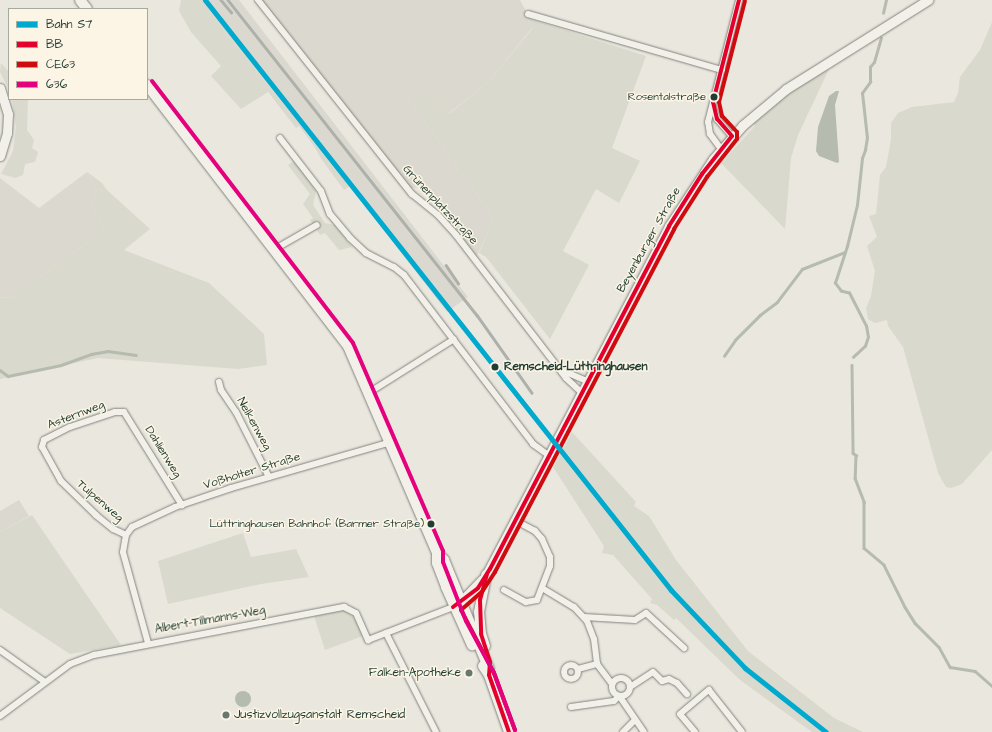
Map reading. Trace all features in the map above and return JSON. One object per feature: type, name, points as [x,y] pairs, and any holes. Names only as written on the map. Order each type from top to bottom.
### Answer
[{"type":"main road","points":[[80,0],[86,8]]},
{"type":"main road","name":"Beyenburger Straße","points":[[486,575],[516,521],[548,455],[669,226],[721,149],[732,136],[786,88],[928,0]]},
{"type":"main road","points":[[148,86],[275,249],[348,346],[370,392],[437,553],[437,563],[489,672],[509,732]]},
{"type":"main road","points":[[0,88],[8,114],[8,133],[0,156]]},
{"type":"main road","points":[[457,605],[486,575]]},
{"type":"main road","points":[[486,575],[482,592],[479,622],[490,662],[489,672]]},
{"type":"main road","points":[[457,605],[471,603],[482,592]]},
{"type":"street","name":"Grünenplatzstraße","points":[[258,0],[412,194],[438,215],[456,235],[561,370],[581,392]]},
{"type":"street","points":[[721,149],[708,129],[713,102],[739,0]]},
{"type":"street","points":[[528,14],[722,70]]},
{"type":"street","points":[[713,102],[717,119],[732,136]]},
{"type":"street","points":[[280,138],[321,191],[330,214],[359,248],[394,267],[404,275],[533,443],[548,455]]},
{"type":"street","points":[[275,249],[317,225]]},
{"type":"street","points":[[370,392],[454,339]]},
{"type":"street","name":"Grünenplatzstraße","points":[[561,370],[587,381]]},
{"type":"street","name":"Nelkenweg","points":[[219,382],[221,390],[236,412],[269,477]]},
{"type":"street","name":"Asternweg","points":[[42,447],[44,440],[70,427],[115,412],[124,412]]},
{"type":"street","name":"Dahlienweg","points":[[124,412],[182,505]]},
{"type":"street","name":"Voßholter Straße","points":[[126,535],[140,522],[182,505],[269,477],[391,442]]},
{"type":"street","name":"Tulpenweg","points":[[42,447],[51,467],[71,492],[113,529],[126,535],[123,552],[124,564],[148,643]]},
{"type":"street","points":[[504,590],[526,602],[537,600],[550,566],[547,548],[535,531],[516,521]]},
{"type":"street","points":[[542,588],[574,607],[584,617],[592,630],[597,664],[612,684],[613,693],[620,696],[644,732]]},
{"type":"street","points":[[436,732],[386,633],[457,605]]},
{"type":"street","name":"Albert-Tillmanns-Weg","points":[[0,716],[45,682],[78,660],[148,643],[344,607],[356,613],[368,640],[386,633]]},
{"type":"street","points":[[584,617],[635,620],[646,613],[684,648]]},
{"type":"street","points":[[0,650],[45,682]]},
{"type":"street","points":[[578,669],[597,664]]},
{"type":"street","points":[[571,707],[614,701],[620,696],[627,694],[630,687],[654,672],[662,681],[669,679],[677,683],[687,694]]},
{"type":"street","points":[[612,684],[616,679],[622,678],[628,681],[630,687]]},
{"type":"street","points":[[695,732],[680,714],[709,690],[742,732]]},
{"type":"street","points":[[623,732],[635,720]]},
{"type":"shaded area","points":[[181,0],[199,0],[350,186],[344,190],[299,126],[296,128],[268,92],[241,109],[211,76],[221,66],[191,32],[179,11]]},
{"type":"shaded area","points":[[199,0],[239,0],[468,297],[447,312],[340,174]]},
{"type":"shaded area","points":[[262,0],[520,0],[530,19],[528,21],[532,28],[488,82],[448,114],[422,90],[409,100],[491,214],[493,221],[476,258],[435,205],[434,197],[426,187],[410,188]]},
{"type":"shaded area","points":[[530,19],[646,56],[612,148],[640,161],[619,203],[596,189],[563,251],[589,265],[550,339],[486,257],[479,253],[493,220],[491,214],[409,100],[422,89],[449,114],[488,82],[532,29],[528,21]]},
{"type":"shaded area","points":[[992,22],[992,450],[962,484],[951,488],[946,487],[938,473],[903,347],[888,326],[887,320],[875,323],[868,319],[866,308],[871,296],[875,271],[867,246],[877,237],[869,216],[876,214],[880,175],[886,167],[891,139],[891,123],[898,113],[912,107],[954,102],[958,93],[960,77],[980,50]]},
{"type":"shaded area","points":[[1,63],[8,71],[8,88],[0,72]]},
{"type":"shaded area","points":[[831,65],[798,135],[791,158],[785,229],[721,163],[755,126],[753,123],[774,104],[801,82]]},
{"type":"shaded area","points":[[836,91],[839,91],[835,105],[839,162],[837,163],[819,156],[816,151],[818,127],[829,96]]},
{"type":"shaded area","points":[[12,100],[28,100],[27,130],[34,140],[32,148],[38,152],[35,162],[25,164],[23,175],[15,178],[1,174],[13,151],[16,127]]},
{"type":"shaded area","points":[[294,161],[316,191],[313,205],[325,223],[335,225],[352,247],[339,250],[325,233],[320,235],[310,220],[313,218],[303,204],[310,194],[288,165]]},
{"type":"shaded area","points":[[87,172],[97,191],[91,203],[104,230],[14,297],[0,298],[0,178],[39,208]]},
{"type":"shaded area","points":[[87,172],[102,183],[107,190],[150,229],[124,250],[209,283],[264,334],[267,365],[238,369],[98,358],[0,379],[0,298],[14,297],[104,230],[91,203],[97,191]]},
{"type":"shaded area","points":[[572,432],[636,502],[634,506],[649,516],[676,560],[748,651],[834,718],[863,732],[812,732],[740,680],[676,618],[674,620],[657,605],[650,603],[652,599],[613,555],[602,553],[604,546],[553,467]]},
{"type":"shaded area","points":[[19,500],[29,516],[0,532],[0,511]]},
{"type":"shaded area","points":[[32,515],[121,645],[70,654],[0,608],[0,532]]},
{"type":"shaded area","points":[[243,533],[251,557],[296,549],[309,577],[261,584],[168,604],[158,561]]},
{"type":"shaded area","points":[[343,610],[355,618],[363,636],[325,650],[314,616]]},
{"type":"shaded area","points":[[243,691],[249,693],[251,699],[249,705],[243,707],[237,705],[235,699],[237,693]]},
{"type":"waterway","points":[[883,13],[886,0]]},
{"type":"waterway","points":[[853,357],[865,346],[868,337],[866,326],[849,293],[841,291],[835,283],[847,246],[857,205],[862,158],[867,138],[862,93],[870,82],[870,67],[874,62],[881,38]]},
{"type":"waterway","points":[[724,356],[735,340],[760,315],[777,302],[802,269],[845,252]]},
{"type":"waterway","points":[[0,370],[8,376],[61,365],[91,354],[108,351],[136,355]]},
{"type":"waterway","points":[[852,365],[853,453],[856,455],[855,478],[864,502],[864,548],[884,565],[905,607],[915,623],[939,647],[950,667],[975,671],[992,686]]},
{"type":"railway","points":[[221,0],[231,12]]},
{"type":"railway","points":[[228,0],[477,315],[532,393]]},
{"type":"railway","points":[[446,265],[458,283]]},
{"type":"rail line","name":"S7","points":[[205,0],[671,590],[745,668],[826,732]]},
{"type":"transit line","name":"BB","points":[[453,607],[478,588],[490,569],[669,226],[702,174],[732,136],[717,119],[713,102],[739,0]]},
{"type":"transit line","name":"CE63","points":[[515,730],[494,673],[461,610],[482,592],[495,572],[674,229],[707,177],[737,139],[737,132],[722,116],[719,102],[745,1]]},
{"type":"transit line","name":"636","points":[[152,81],[353,343],[443,551],[443,562],[466,621],[494,673],[515,730]]},
{"type":"transit line","name":"BB","points":[[487,574],[480,600],[481,634],[490,662],[489,675],[509,732]]},
{"type":"place","name":"Rosentalstraße","points":[[714,97]]},
{"type":"place","name":"Remscheid-Lüttringhausen","points":[[495,367]]},
{"type":"place","name":"Lüttringhausen Bahnhof (Barmer Straße)","points":[[431,524]]},
{"type":"place","name":"Falken-Apotheke","points":[[469,673]]},
{"type":"place","name":"Justizvollzugsanstalt Remscheid","points":[[226,715]]}]
